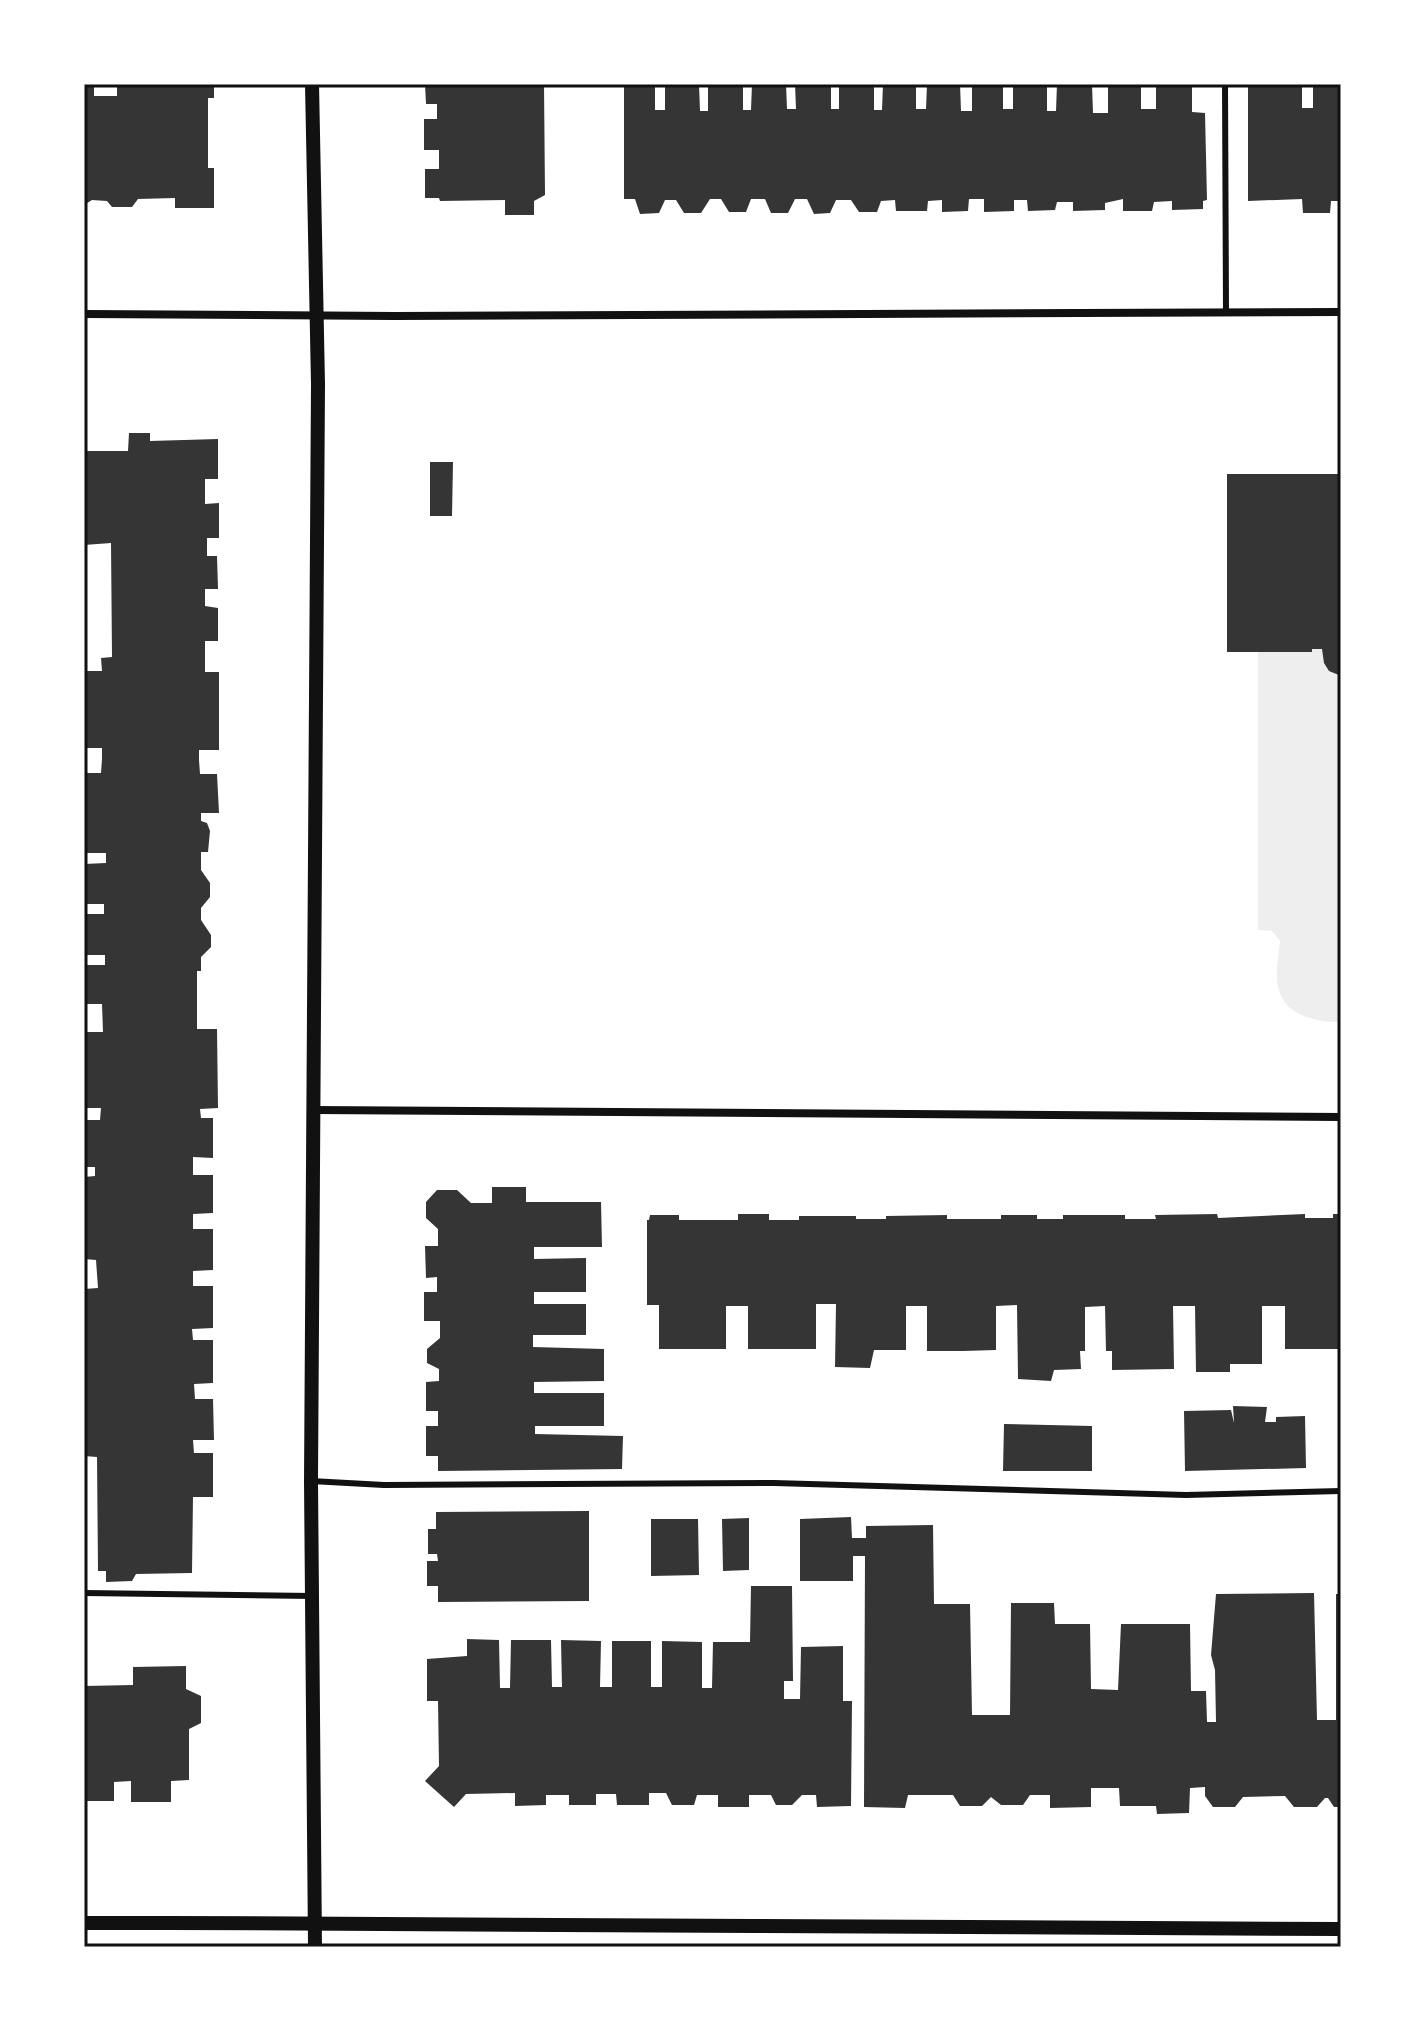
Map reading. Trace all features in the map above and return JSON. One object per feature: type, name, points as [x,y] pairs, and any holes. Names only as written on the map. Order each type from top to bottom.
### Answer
[{"type":"street","points":[[312,84],[316,315],[311,1481],[315,1947]]},
{"type":"street","points":[[84,314],[1341,312]]},
{"type":"street","points":[[314,1110],[1341,1117]]},
{"type":"street","points":[[84,1923],[1341,1929]]},
{"type":"lane","points":[[1225,84],[1226,312]]},
{"type":"lane","points":[[311,1481],[384,1485],[774,1483],[1186,1495],[1341,1491]]},
{"type":"lane","points":[[84,1593],[313,1596]]},
{"type":"shaded area","points":[[1312,649],[1322,649],[1327,667],[1341,676],[1339,1022],[1301,1015],[1286,1004],[1277,981],[1280,941],[1272,931],[1258,930],[1258,652],[1311,652]]},
{"type":"building","points":[[84,84],[94,84],[94,96],[117,96],[117,84],[214,84],[214,98],[208,98],[208,168],[214,168],[214,208],[175,208],[175,198],[138,199],[132,207],[112,207],[107,201],[92,200],[84,205]]},
{"type":"building","points":[[425,84],[544,84],[545,195],[534,201],[534,215],[505,215],[505,200],[440,201],[439,198],[425,198],[425,169],[439,169],[439,150],[424,150],[424,119],[437,119],[437,104],[426,104]]},
{"type":"building","points":[[624,84],[655,84],[655,110],[665,110],[665,84],[699,84],[700,111],[708,111],[708,84],[743,84],[743,110],[751,110],[752,84],[786,84],[787,109],[796,109],[795,84],[831,84],[831,109],[839,109],[839,84],[874,84],[874,110],[882,110],[883,84],[916,84],[916,109],[926,109],[927,84],[960,84],[961,111],[972,111],[972,84],[1003,84],[1003,109],[1013,109],[1013,84],[1047,84],[1047,111],[1056,111],[1057,84],[1092,84],[1093,113],[1108,113],[1108,84],[1141,84],[1141,109],[1156,109],[1156,84],[1192,84],[1192,112],[1205,113],[1207,200],[1203,201],[1203,209],[1172,210],[1172,201],[1154,202],[1152,211],[1123,211],[1123,199],[1105,203],[1105,210],[1073,211],[1073,202],[1057,202],[1055,210],[1028,211],[1027,200],[1014,200],[1014,211],[984,212],[984,199],[969,199],[968,211],[942,212],[942,200],[928,201],[927,211],[896,211],[895,200],[881,201],[877,212],[859,212],[851,200],[836,200],[830,213],[814,214],[807,199],[795,199],[788,213],[771,213],[765,199],[751,199],[746,212],[729,212],[721,199],[710,199],[701,213],[684,213],[676,200],[665,200],[659,213],[640,214],[635,199],[624,199]]},
{"type":"building","points":[[1248,84],[1302,84],[1302,108],[1313,108],[1313,84],[1341,84],[1341,201],[1331,201],[1330,213],[1303,213],[1302,199],[1248,201]]},
{"type":"building","points":[[129,433],[150,433],[150,441],[218,439],[218,479],[205,479],[205,504],[219,503],[219,538],[207,538],[207,556],[217,556],[218,589],[205,589],[205,606],[218,608],[218,641],[205,641],[205,672],[219,672],[219,750],[199,750],[199,760],[200,774],[217,774],[219,813],[201,813],[201,821],[207,823],[210,831],[208,852],[201,852],[201,870],[210,883],[210,897],[201,908],[201,920],[211,935],[211,947],[201,957],[201,971],[197,971],[197,1029],[217,1029],[218,1108],[200,1109],[201,1118],[213,1118],[213,1158],[193,1157],[193,1175],[213,1175],[213,1213],[193,1214],[193,1229],[213,1229],[213,1270],[193,1271],[193,1286],[213,1286],[213,1328],[192,1329],[193,1340],[213,1340],[213,1383],[194,1384],[195,1399],[213,1399],[214,1440],[193,1440],[194,1453],[213,1453],[213,1497],[193,1497],[192,1573],[136,1574],[132,1581],[106,1582],[106,1571],[98,1571],[97,1457],[84,1456],[84,1289],[98,1288],[96,1260],[84,1259],[84,1177],[95,1176],[95,1167],[84,1167],[84,1120],[100,1120],[101,1108],[84,1108],[84,1032],[103,1032],[102,1004],[84,1004],[84,965],[105,965],[105,955],[84,955],[84,914],[104,914],[104,904],[84,904],[84,864],[106,863],[106,853],[84,853],[84,773],[101,773],[102,748],[84,748],[84,671],[102,671],[101,658],[112,657],[111,543],[84,545],[84,451],[128,451]]},
{"type":"building","points":[[430,462],[453,462],[452,516],[430,516]]},
{"type":"building","points":[[1227,474],[1341,474],[1341,676],[1329,671],[1322,649],[1312,649],[1312,652],[1227,652]]},
{"type":"building","points":[[492,1187],[526,1187],[526,1202],[601,1202],[602,1247],[534,1247],[534,1259],[586,1258],[586,1292],[534,1292],[534,1304],[586,1304],[586,1335],[533,1335],[533,1347],[604,1349],[604,1381],[534,1382],[534,1393],[604,1393],[604,1426],[535,1426],[535,1434],[623,1436],[622,1469],[438,1471],[438,1456],[426,1456],[426,1426],[438,1426],[438,1411],[426,1411],[426,1382],[439,1381],[439,1369],[427,1363],[427,1349],[440,1338],[440,1321],[424,1321],[424,1292],[437,1292],[437,1277],[426,1278],[425,1246],[438,1246],[438,1229],[426,1218],[426,1202],[437,1190],[457,1190],[471,1203],[492,1203]]},
{"type":"building","points":[[738,1214],[769,1214],[769,1220],[799,1220],[799,1216],[886,1219],[886,1216],[947,1215],[947,1219],[1001,1219],[1001,1215],[1037,1215],[1037,1219],[1063,1219],[1063,1215],[1125,1215],[1125,1219],[1156,1219],[1155,1215],[1217,1214],[1218,1218],[1305,1214],[1305,1218],[1333,1218],[1333,1214],[1341,1214],[1341,1349],[1285,1349],[1285,1306],[1262,1306],[1262,1364],[1230,1364],[1230,1372],[1196,1372],[1195,1306],[1173,1306],[1174,1369],[1112,1370],[1112,1351],[1106,1351],[1105,1306],[1085,1307],[1085,1351],[1080,1351],[1081,1369],[1054,1370],[1051,1381],[1018,1379],[1017,1305],[996,1306],[996,1350],[963,1351],[927,1351],[927,1306],[906,1306],[906,1350],[874,1350],[870,1368],[835,1367],[836,1304],[816,1304],[816,1349],[748,1349],[748,1306],[726,1306],[726,1349],[659,1349],[659,1305],[647,1305],[647,1220],[650,1215],[679,1215],[679,1220],[738,1220]]},
{"type":"building","points":[[1233,1406],[1267,1407],[1265,1422],[1276,1422],[1276,1417],[1305,1416],[1306,1468],[1185,1471],[1184,1411],[1231,1410],[1234,1423]]},
{"type":"building","points":[[1004,1424],[1092,1426],[1092,1471],[1003,1471]]},
{"type":"building","points":[[589,1511],[589,1601],[438,1602],[438,1586],[427,1586],[427,1561],[438,1561],[437,1554],[428,1554],[428,1529],[436,1529],[436,1512]]},
{"type":"building","points":[[851,1517],[852,1538],[866,1538],[866,1526],[933,1525],[934,1604],[970,1604],[972,1715],[1010,1715],[1011,1603],[1054,1603],[1055,1624],[1090,1624],[1091,1689],[1118,1690],[1121,1624],[1190,1624],[1191,1691],[1206,1691],[1207,1722],[1216,1722],[1215,1670],[1211,1655],[1216,1594],[1314,1593],[1317,1720],[1336,1720],[1336,1594],[1341,1594],[1341,1807],[1334,1807],[1325,1798],[1317,1807],[1294,1807],[1285,1796],[1243,1797],[1235,1807],[1213,1807],[1205,1796],[1205,1787],[1190,1788],[1189,1813],[1157,1814],[1156,1806],[1120,1806],[1119,1788],[1091,1788],[1091,1807],[1050,1808],[1050,1795],[1030,1795],[1023,1805],[1001,1805],[991,1797],[982,1806],[960,1806],[953,1795],[908,1795],[905,1808],[864,1807],[865,1556],[853,1556],[853,1581],[800,1581],[800,1519]]},
{"type":"building","points":[[749,1518],[749,1570],[723,1571],[722,1519]]},
{"type":"building","points":[[651,1519],[698,1519],[699,1575],[651,1576]]},
{"type":"building","points":[[751,1586],[792,1586],[793,1681],[784,1681],[784,1699],[800,1699],[801,1647],[843,1646],[843,1701],[852,1701],[851,1806],[817,1807],[816,1795],[802,1795],[792,1805],[776,1805],[771,1795],[749,1795],[749,1807],[718,1807],[718,1795],[697,1795],[694,1805],[672,1805],[666,1793],[649,1793],[649,1805],[617,1805],[616,1794],[596,1794],[596,1805],[569,1805],[569,1795],[546,1795],[546,1805],[515,1806],[515,1793],[466,1794],[454,1807],[425,1781],[439,1766],[438,1701],[427,1701],[427,1659],[467,1656],[467,1639],[499,1640],[500,1688],[510,1688],[511,1640],[551,1640],[552,1687],[562,1687],[561,1640],[601,1641],[600,1687],[612,1687],[612,1641],[651,1641],[651,1687],[662,1687],[662,1641],[702,1642],[702,1688],[712,1688],[713,1642],[750,1642]]},
{"type":"building","points":[[186,1666],[186,1689],[201,1696],[201,1723],[189,1729],[189,1780],[171,1781],[171,1802],[131,1802],[131,1781],[114,1782],[114,1801],[84,1801],[84,1686],[133,1685],[133,1667]]}]
